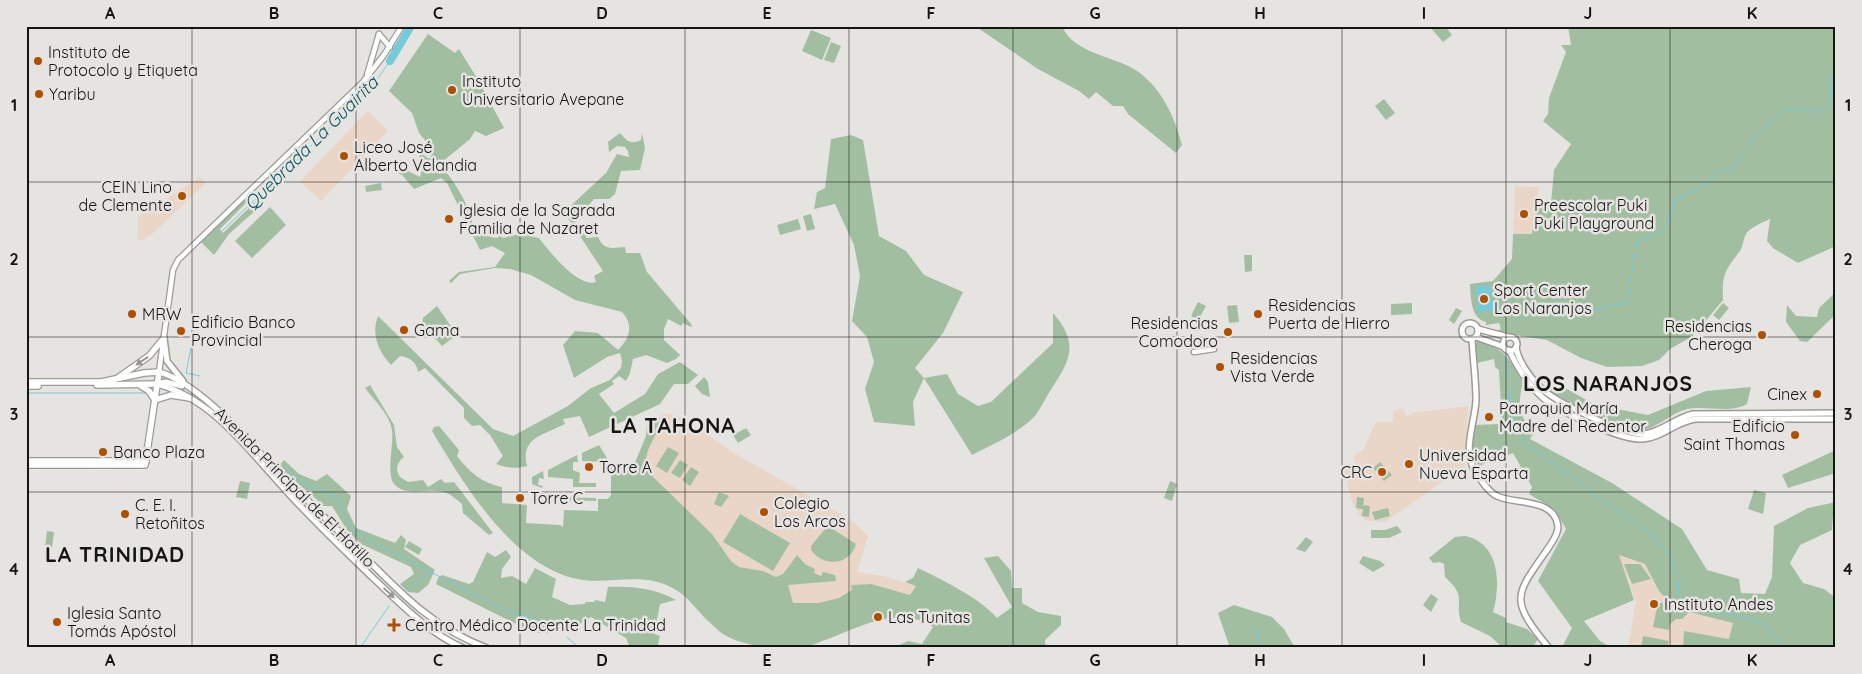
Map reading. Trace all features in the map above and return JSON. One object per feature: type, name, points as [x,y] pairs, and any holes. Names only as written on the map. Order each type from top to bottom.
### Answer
[{"type":"main road","points":[[1516,346],[1507,349],[1463,336],[1462,327],[1467,323],[1472,323],[1478,329],[1515,339],[1525,367],[1545,391],[1628,432],[1646,434],[1678,418],[1693,414],[1836,413]]},
{"type":"main road","points":[[1478,329],[1474,338],[1476,398],[1469,449],[1471,464],[1494,494],[1506,500],[1526,500],[1538,504],[1552,516],[1557,524],[1556,536],[1522,586],[1519,597],[1526,616],[1549,648]]},
{"type":"main road","points":[[1508,337],[1504,342],[1507,349],[1526,379],[1547,400],[1613,434],[1627,438],[1651,438],[1680,422],[1696,419],[1836,419]]},
{"type":"main road","points":[[114,379],[146,359],[164,338]]},
{"type":"main road","points":[[164,338],[168,361],[185,386]]},
{"type":"main road","points":[[26,382],[101,382],[144,372],[159,372],[146,463]]},
{"type":"main road","name":"Avenida Principal de El Hatillo","points":[[159,372],[185,386],[229,420],[288,481],[430,618],[463,639],[487,648]]},
{"type":"main road","points":[[157,384],[166,382],[185,386]]},
{"type":"main road","points":[[139,384],[149,391],[155,400]]},
{"type":"main road","name":"Avenida Principal de El Hatillo","points":[[26,386],[157,384],[176,390],[190,398],[227,426],[305,512],[414,616],[432,631],[463,648]]},
{"type":"main road","points":[[147,400],[149,391]]},
{"type":"main road","points":[[155,400],[171,395],[190,398]]},
{"type":"main road","points":[[26,461],[146,463]]},
{"type":"main road","points":[[26,465],[146,463]]},
{"type":"street","points":[[159,372],[173,270],[180,256],[367,76],[390,47],[402,26]]},
{"type":"street","points":[[367,76],[379,34],[390,47]]},
{"type":"street","points":[[1194,352],[1214,349]]},
{"type":"shaded area","name":"Liceo José Alberto Velandia","points":[[368,111],[388,131],[321,201],[300,181]]},
{"type":"shaded area","name":"CEIN Lino de Clemente","points":[[200,177],[206,183],[153,233],[143,240],[137,240],[138,217]]},
{"type":"shaded area","name":"Preescolar Puki Puki Playground","points":[[1515,186],[1539,187],[1532,234],[1513,234]]},
{"type":"shaded area","name":"Universidad Nueva Esparta","points":[[1469,406],[1464,458],[1466,465],[1385,522],[1367,521],[1361,516],[1353,505],[1343,467],[1355,463],[1354,456],[1363,450],[1376,422],[1393,422],[1393,411],[1402,408],[1407,416],[1413,413]]},
{"type":"shaded area","name":"Colegio Los Arcos","points":[[666,413],[683,418],[734,453],[851,520],[868,536],[857,572],[884,576],[916,586],[910,596],[871,584],[851,585],[852,590],[839,598],[818,603],[793,603],[787,585],[821,576],[814,573],[815,569],[805,564],[797,555],[783,574],[776,577],[763,571],[739,567],[731,561],[712,534],[648,472],[644,458],[656,434],[659,417]]},
{"type":"shaded area","name":"Instituto Andes","points":[[1618,555],[1645,564],[1659,591],[1733,623],[1729,639],[1716,636],[1684,640],[1683,648],[1628,648],[1636,601]]},
{"type":"green space","points":[[975,26],[1062,26],[1068,36],[1076,43],[1097,54],[1131,67],[1148,80],[1167,106],[1176,125],[1182,145],[1176,153],[1128,114],[1123,106],[1113,106],[1096,92],[1089,99],[1079,91],[1038,69]]},
{"type":"green space","points":[[1429,26],[1445,26],[1452,35],[1443,42]]},
{"type":"green space","points":[[1568,26],[1836,26],[1836,246],[1798,263],[1773,248],[1767,241],[1770,219],[1753,228],[1745,236],[1741,249],[1725,273],[1723,300],[1693,336],[1670,349],[1659,360],[1642,366],[1607,367],[1581,358],[1547,340],[1502,333],[1498,330],[1501,329],[1499,323],[1486,325],[1486,322],[1481,320],[1474,312],[1472,306],[1470,284],[1493,281],[1512,259],[1513,234],[1532,234],[1537,205],[1551,204],[1554,170],[1571,144],[1543,121],[1548,114],[1549,98],[1566,52],[1561,45],[1571,45]]},
{"type":"green space","points":[[811,30],[831,38],[822,60],[802,51]]},
{"type":"green space","points":[[428,34],[455,53],[459,49],[504,128],[486,136],[475,131],[470,139],[436,167],[441,173],[447,173],[456,186],[477,230],[482,234],[497,238],[520,234],[539,238],[564,267],[573,274],[589,282],[596,282],[594,276],[603,271],[564,212],[606,173],[617,154],[629,157],[625,147],[617,146],[609,152],[608,142],[620,133],[629,141],[634,142],[641,140],[642,133],[645,148],[640,170],[621,171],[615,194],[609,199],[594,199],[575,222],[587,238],[598,237],[606,247],[625,247],[626,253],[640,253],[647,272],[692,325],[691,327],[683,323],[681,326],[668,319],[664,329],[664,340],[680,355],[667,363],[646,355],[633,359],[626,381],[619,376],[612,381],[614,384],[599,394],[614,413],[645,394],[658,374],[680,362],[698,375],[688,384],[674,384],[660,404],[589,437],[580,416],[563,419],[565,424],[541,435],[530,443],[527,449],[527,466],[523,467],[511,468],[496,464],[503,456],[490,435],[480,425],[472,426],[464,418],[464,408],[425,368],[418,372],[416,365],[412,361],[400,356],[391,365],[377,342],[375,329],[378,316],[493,429],[513,436],[568,406],[591,388],[610,380],[621,368],[620,353],[607,357],[574,378],[563,345],[575,331],[598,333],[618,350],[628,336],[628,322],[622,312],[575,300],[531,275],[510,269],[495,268],[460,274],[451,283],[449,281],[459,272],[495,267],[505,253],[492,246],[480,250],[447,183],[441,178],[414,189],[402,175],[394,171],[396,165],[420,177],[424,163],[419,157],[421,153],[429,159],[434,151],[419,133],[412,113],[389,91]]},
{"type":"green space","points":[[831,42],[841,46],[834,63],[824,60]]},
{"type":"green space","points":[[1384,99],[1395,113],[1386,120],[1375,106]]},
{"type":"green space","points":[[851,135],[863,140],[879,236],[906,251],[924,275],[963,292],[943,333],[915,368],[924,378],[913,402],[915,426],[874,422],[865,389],[874,362],[867,337],[852,321],[860,276],[854,245],[835,204],[814,209],[817,192],[825,188],[831,139]]},
{"type":"green space","points":[[381,183],[382,190],[366,192],[365,186]]},
{"type":"green space","points":[[251,192],[254,195],[220,229],[223,233],[259,198],[264,203],[229,234],[214,255],[200,241]]},
{"type":"green space","points":[[270,207],[286,225],[252,258],[235,241]]},
{"type":"green space","points":[[811,214],[815,229],[807,231],[803,216]]},
{"type":"green space","points":[[798,219],[801,229],[780,235],[777,225]]},
{"type":"green space","points":[[1244,255],[1252,255],[1252,271],[1245,272]]},
{"type":"green space","points":[[1836,292],[1836,314],[1807,342],[1800,341],[1786,322],[1787,305],[1796,316],[1817,317],[1819,308]]},
{"type":"green space","points":[[1198,302],[1206,306],[1198,320],[1191,316]]},
{"type":"green space","points":[[1412,303],[1412,314],[1391,315],[1391,304]]},
{"type":"green space","points":[[1723,303],[1729,308],[1719,320],[1713,315]]},
{"type":"green space","points":[[1237,305],[1239,322],[1229,323],[1227,306]]},
{"type":"green space","points":[[437,306],[457,335],[442,346],[422,324],[423,318]]},
{"type":"green space","points":[[1456,308],[1462,311],[1454,324],[1449,320]]},
{"type":"green space","points":[[1053,313],[1067,334],[1069,352],[1067,361],[1063,371],[1034,417],[1012,434],[972,455],[924,378],[947,374],[958,394],[978,406],[991,402],[1053,343]]},
{"type":"green space","points":[[1478,341],[1501,351],[1523,382],[1520,409],[1533,434],[1530,439],[1612,483],[1682,529],[1707,570],[1739,579],[1741,593],[1765,594],[1772,577],[1774,526],[1808,508],[1836,502],[1836,515],[1833,516],[1832,530],[1800,545],[1790,563],[1803,583],[1824,589],[1836,598],[1836,648],[1683,648],[1684,631],[1729,639],[1733,623],[1689,612],[1682,619],[1676,619],[1670,624],[1669,630],[1653,627],[1658,602],[1674,607],[1659,591],[1645,564],[1619,555],[1634,600],[1584,621],[1600,641],[1612,648],[1562,647],[1572,628],[1538,581],[1566,529],[1554,509],[1529,494],[1532,487],[1513,453],[1494,461],[1492,458],[1479,467],[1471,454],[1474,425],[1502,424],[1499,370],[1495,367],[1494,359],[1477,363],[1475,344]]},
{"type":"green space","points":[[704,377],[708,382],[710,397],[702,394],[695,386]]},
{"type":"green space","points":[[1548,378],[1595,405],[1648,415],[1706,391],[1751,387],[1747,404],[1740,407],[1687,409],[1649,428],[1634,430],[1594,415],[1545,388]]},
{"type":"green space","points":[[370,385],[394,425],[397,447],[404,457],[398,466],[400,477],[408,482],[423,480],[428,487],[441,479],[445,483],[454,482],[493,533],[489,535],[463,513],[462,504],[449,494],[435,491],[406,491],[394,484],[390,466],[391,424],[385,413],[365,388]]},
{"type":"green space","points":[[659,417],[657,431],[648,449],[646,463],[648,472],[712,534],[731,561],[739,567],[763,571],[776,577],[783,574],[797,555],[805,564],[815,569],[814,573],[821,576],[823,572],[835,575],[836,581],[788,585],[793,603],[818,603],[839,598],[852,590],[851,585],[871,584],[910,595],[916,586],[905,582],[913,578],[918,568],[971,596],[997,618],[1012,607],[984,558],[998,556],[1011,571],[1012,588],[1022,588],[1022,603],[1038,612],[1061,616],[1061,625],[1045,640],[1045,644],[1051,648],[893,648],[908,641],[922,644],[933,627],[920,620],[906,617],[878,620],[800,648],[771,647],[741,642],[721,632],[684,596],[664,584],[630,579],[583,580],[558,573],[535,560],[513,542],[494,522],[459,475],[432,431],[434,427],[439,426],[459,450],[457,456],[466,467],[482,480],[502,487],[502,503],[527,505],[526,523],[560,525],[563,527],[564,510],[598,511],[598,499],[608,499],[611,495],[611,472],[606,472],[606,462],[582,461],[582,453],[599,445],[613,468],[632,470],[646,436],[647,421]]},
{"type":"green space","points":[[746,428],[751,435],[738,443],[733,435]]},
{"type":"green space","points":[[668,447],[679,453],[667,473],[656,466]]},
{"type":"green space","points":[[1836,450],[1836,473],[1788,488],[1782,475]]},
{"type":"green space","points":[[577,455],[578,462],[573,462],[573,470],[580,473],[579,483],[596,483],[596,487],[573,487],[573,479],[548,477],[548,470]]},
{"type":"green space","points":[[284,460],[299,474],[316,481],[327,474],[351,496],[347,509],[356,528],[395,543],[401,535],[406,540],[404,549],[435,570],[428,585],[418,593],[408,592],[400,584],[414,574],[411,567],[361,544],[347,530],[332,506],[324,506],[279,466]]},
{"type":"green space","points":[[680,460],[688,465],[680,478],[671,473]]},
{"type":"green space","points":[[1380,462],[1392,475],[1384,481],[1373,468]]},
{"type":"green space","points":[[691,467],[699,472],[690,486],[682,480]]},
{"type":"green space","points":[[543,471],[544,479],[539,478],[538,485],[543,486],[542,488],[532,484],[532,477]]},
{"type":"green space","points":[[240,481],[250,483],[247,499],[236,497]]},
{"type":"green space","points":[[1170,481],[1177,484],[1172,501],[1164,498]]},
{"type":"green space","points":[[1754,490],[1766,493],[1763,514],[1748,509]]},
{"type":"green space","points":[[719,492],[729,496],[721,507],[714,504]]},
{"type":"green space","points":[[547,497],[596,498],[596,501],[547,500]]},
{"type":"green space","points":[[1357,497],[1364,498],[1363,508],[1364,505],[1370,506],[1369,517],[1362,516],[1363,509],[1356,508]]},
{"type":"green space","points":[[1388,508],[1390,516],[1375,520],[1372,512]]},
{"type":"green space","points":[[740,514],[790,543],[773,571],[723,542]]},
{"type":"green space","points":[[1397,526],[1402,532],[1389,538],[1371,538],[1371,530],[1385,530]]},
{"type":"green space","points":[[831,528],[856,544],[848,556],[836,562],[823,560],[811,550],[811,546],[825,529]]},
{"type":"green space","points":[[47,531],[54,532],[52,548],[45,547]]},
{"type":"green space","points":[[1465,536],[1477,540],[1485,547],[1495,566],[1497,589],[1493,612],[1506,618],[1506,622],[1527,629],[1538,639],[1532,648],[1503,648],[1490,636],[1461,622],[1458,594],[1445,577],[1444,564],[1440,562],[1433,563],[1429,558],[1455,537]]},
{"type":"green space","points":[[1306,537],[1313,542],[1305,552],[1296,549]]},
{"type":"green space","points":[[409,541],[422,549],[419,555],[405,547]]},
{"type":"green space","points":[[506,550],[511,557],[502,569],[501,578],[512,576],[526,584],[535,568],[556,579],[552,597],[570,605],[585,604],[585,602],[594,602],[595,600],[605,602],[608,587],[643,589],[676,600],[660,604],[654,634],[660,636],[657,648],[630,648],[626,638],[591,617],[575,627],[562,632],[539,633],[520,626],[436,584],[438,578],[442,575],[469,584],[473,582],[487,552],[495,557]]},
{"type":"green space","points":[[1363,556],[1380,561],[1385,565],[1373,572],[1359,563]]},
{"type":"green space","points":[[1624,564],[1640,564],[1651,579],[1632,584]]},
{"type":"green space","points":[[1431,594],[1438,599],[1431,612],[1423,605]]},
{"type":"green space","points":[[1234,605],[1272,617],[1284,629],[1295,648],[1230,648],[1218,613]]},
{"type":"green space","points":[[1643,636],[1669,641],[1667,648],[1641,648]]},
{"type":"water","points":[[1490,285],[1492,297],[1477,299],[1475,287]]},
{"type":"water","points":[[1493,300],[1494,310],[1478,312],[1477,302]]},
{"type":"waterway","name":"Quebrada La Guairita","points":[[390,61],[411,26]]},
{"type":"waterway","name":"Quebrada La Guairita","points":[[222,231],[373,85],[390,61]]},
{"type":"waterway","points":[[1517,321],[1531,314],[1566,316],[1628,303],[1632,298],[1629,288],[1637,242],[1660,232],[1668,224],[1675,200],[1708,184],[1715,174],[1732,168],[1752,142],[1785,109],[1808,112],[1827,110],[1831,99],[1830,85],[1836,70]]},
{"type":"waterway","name":"Quebrada La Guairita","points":[[198,313],[186,373],[200,376]]},
{"type":"waterway","points":[[1504,356],[1509,373],[1511,408],[1524,442],[1653,535],[1671,557],[1678,579],[1679,597],[1705,610],[1739,616],[1763,624],[1785,648]]},
{"type":"waterway","name":"Quebrada La Guairita","points":[[26,393],[145,393]]},
{"type":"waterway","points":[[286,467],[297,480],[337,497],[342,513],[351,528],[374,543],[497,606],[545,624],[557,632]]},
{"type":"waterway","points":[[410,589],[430,572]]},
{"type":"waterway","points":[[360,648],[389,606]]},
{"type":"waterway","points":[[1256,630],[1263,648]]},
{"type":"waterway","points":[[567,637],[579,648]]},
{"type":"place","name":"Instituto de Protocolo y Etiqueta","points":[[38,61]]},
{"type":"place","name":"Instituto Universitario Avepane","points":[[452,90]]},
{"type":"place","name":"Yaribu","points":[[39,94]]},
{"type":"place","name":"Liceo José Alberto Velandia","points":[[344,156]]},
{"type":"place","name":"CEIN Lino de Clemente","points":[[182,196]]},
{"type":"place","name":"Preescolar Puki Puki Playground","points":[[1524,214]]},
{"type":"place","name":"Iglesia de la Sagrada Familia de Nazaret","points":[[449,219]]},
{"type":"place","name":"Sport Center Los Naranjos","points":[[1484,299]]},
{"type":"place","name":"MRW","points":[[132,314]]},
{"type":"place","name":"Residencias Puerta de Hierro","points":[[1258,314]]},
{"type":"place","name":"Gama","points":[[404,330]]},
{"type":"place","name":"Edificio Banco Provincial","points":[[181,331]]},
{"type":"place","name":"Residencias Comodoro","points":[[1228,332]]},
{"type":"place","name":"Residencias Cheroga","points":[[1762,335]]},
{"type":"place","name":"Residencias Vista Verde","points":[[1220,367]]},
{"type":"place","name":"Cinex","points":[[1817,394]]},
{"type":"place","name":"Parroquia María Madre del Redentor","points":[[1489,417]]},
{"type":"place","name":"Edificio Saint Thomas","points":[[1795,435]]},
{"type":"place","name":"Banco Plaza","points":[[103,452]]},
{"type":"place","name":"Universidad Nueva Esparta","points":[[1409,464]]},
{"type":"place","name":"Torre A","points":[[589,467]]},
{"type":"place","name":"CRC","points":[[1382,472]]},
{"type":"place","name":"Torre C","points":[[520,498]]},
{"type":"place","name":"Colegio Los Arcos","points":[[764,512]]},
{"type":"place","name":"C. E. I. Retoñitos","points":[[125,514]]},
{"type":"place","name":"Instituto Andes","points":[[1654,604]]},
{"type":"place","name":"Las Tunitas","points":[[878,617]]},
{"type":"place","name":"Iglesia Santo Tomás Apóstol","points":[[57,622]]},
{"type":"place","name":"Centro Médico Docente La Trinidad","points":[[394,625]]},
{"type":"district","name":"LOS NARANJOS","points":[[1608,383]]},
{"type":"district","name":"LA TAHONA","points":[[673,425]]},
{"type":"district","name":"LA TRINIDAD","points":[[115,554]]}]
